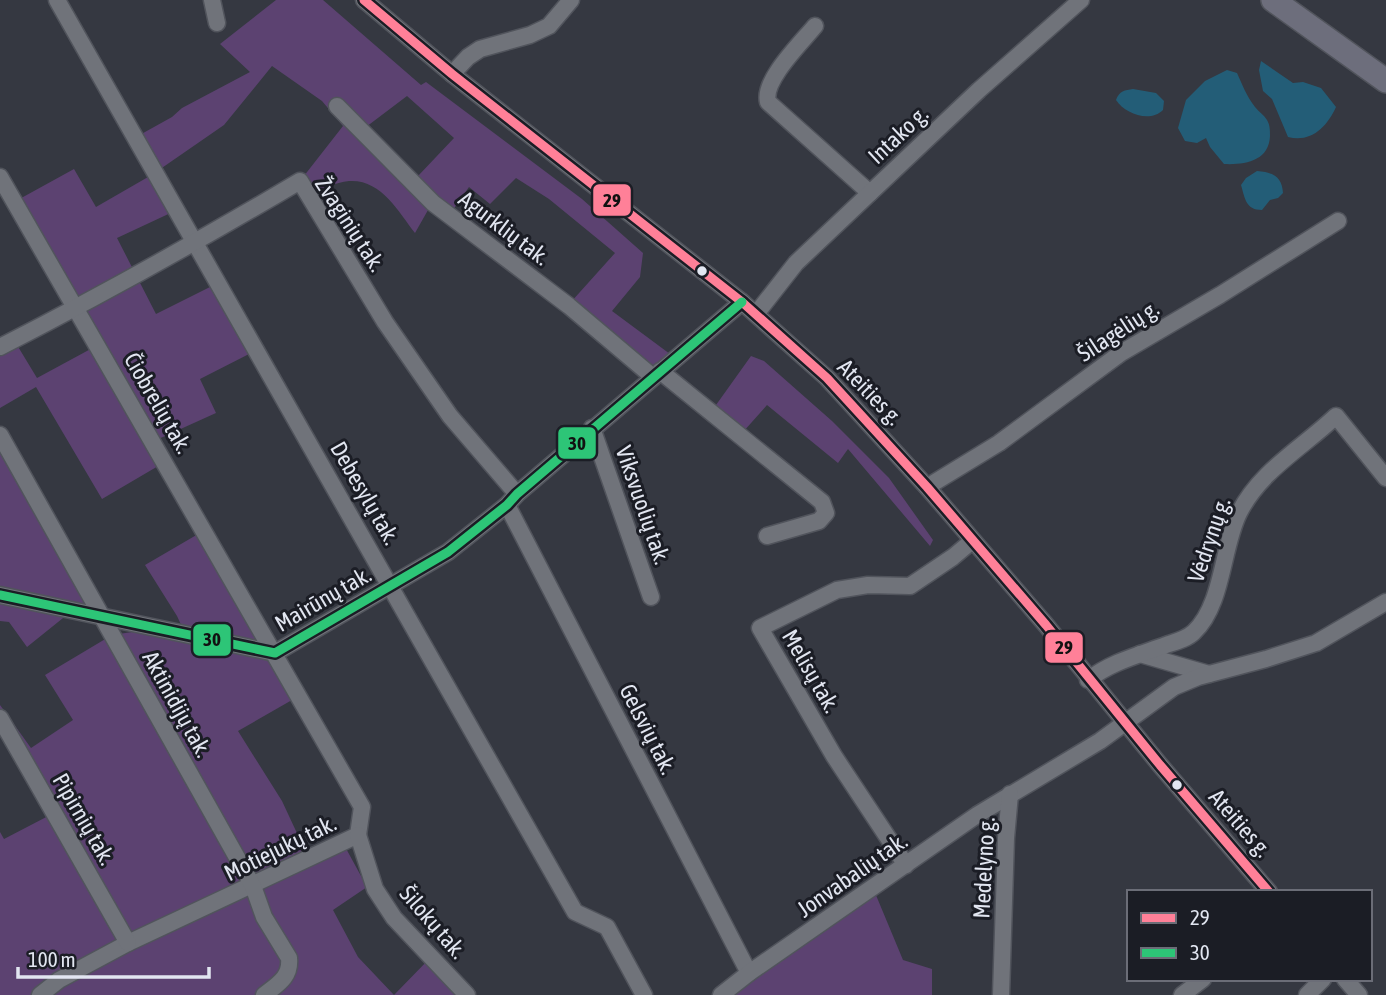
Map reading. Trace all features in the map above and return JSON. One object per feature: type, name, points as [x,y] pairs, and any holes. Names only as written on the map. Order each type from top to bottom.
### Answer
[{"type":"highway","points":[[1280,3],[1386,82]]},
{"type":"street","name":"Debesylų tak.","points":[[57,0],[575,912],[607,927],[640,993]]},
{"type":"street","points":[[212,0],[217,23]]},
{"type":"street","name":"Ateities g.","points":[[363,0],[452,74],[742,302],[834,386],[927,487],[1046,625],[1088,680],[1267,890]]},
{"type":"street","points":[[452,74],[480,49],[530,36],[549,26],[570,0]]},
{"type":"street","name":"Intako g.","points":[[756,314],[796,263],[979,90],[1081,0]]},
{"type":"street","points":[[815,26],[770,82],[766,97],[768,102],[870,192]]},
{"type":"street","name":"Agurklių tak.","points":[[337,106],[440,210],[822,502],[826,513],[819,521],[767,537]]},
{"type":"street","name":"Čiobrelių tak.","points":[[0,177],[275,653]]},
{"type":"street","name":"Žvaginių tak.","points":[[0,347],[196,243],[300,181],[385,323],[512,500]]},
{"type":"street","name":"Šilagėlių g.","points":[[927,487],[999,443],[1121,353],[1220,295],[1338,220]]},
{"type":"street","name":"Mairūnų tak.","points":[[0,595],[275,653],[448,552],[742,302]]},
{"type":"street","name":"Vėdrynų g.","points":[[1088,680],[1111,665],[1192,635],[1203,622],[1220,580],[1237,516],[1252,489],[1336,416],[1386,478]]},
{"type":"street","name":"Viksvuolių tak.","points":[[592,428],[651,597]]},
{"type":"street","name":"Aktinidijų tak.","points":[[0,435],[253,886],[264,917],[289,958],[290,965],[284,979],[264,995]]},
{"type":"street","name":"Gelsvių tak.","points":[[512,500],[749,973]]},
{"type":"street","name":"Melisų tak.","points":[[906,865],[834,756],[760,628],[837,590],[868,585],[910,586],[972,541]]},
{"type":"street","name":"Medelyno g.","points":[[1001,995],[1010,794],[1100,741],[1174,687],[1316,643],[1386,602]]},
{"type":"street","name":"Motiejukų tak.","points":[[40,995],[59,980],[128,943],[358,835],[362,807],[275,653]]},
{"type":"street","points":[[1140,654],[1209,674]]},
{"type":"street","name":"Pipirnių tak.","points":[[0,718],[128,943]]},
{"type":"street","name":"Jonvabalių tak.","points":[[721,995],[1010,794]]},
{"type":"street","name":"Šilokų tak.","points":[[358,835],[375,889],[394,918],[467,995]]},
{"type":"street","points":[[1182,995],[1200,981]]},
{"type":"street","points":[[1307,995],[1321,981]]},
{"type":"street","points":[[1347,981],[1359,995]]},
{"type":"shaded area","points":[[276,0],[323,0],[421,85],[426,82],[582,199],[643,253],[640,277],[612,311],[670,354],[649,370],[571,302],[615,253],[549,199],[516,178],[490,204],[469,187],[448,217],[432,203],[415,233],[388,198],[370,185],[349,181],[307,194],[300,181],[343,126],[322,101],[272,66],[224,125],[156,172],[177,210],[117,238],[156,314],[214,285],[251,353],[200,379],[216,413],[154,441],[165,462],[102,499],[36,387],[0,408],[0,354],[17,345],[37,378],[98,345],[14,202],[74,169],[96,207],[155,173],[136,137],[172,117],[182,108],[250,72],[220,44]],"holes":[[[407,96],[454,138],[418,176],[407,177],[366,127]]]},
{"type":"shaded area","points":[[751,356],[764,361],[832,421],[889,478],[933,540],[930,546],[848,449],[838,463],[767,405],[743,432],[716,405]]},
{"type":"shaded area","points":[[0,447],[91,607],[73,610],[27,647],[9,622],[0,621]]},
{"type":"shaded area","points":[[205,530],[299,696],[238,731],[282,801],[309,859],[343,843],[367,887],[333,910],[358,957],[394,995],[0,995],[0,832],[4,839],[54,813],[0,720],[0,705],[31,748],[73,720],[45,675],[112,635],[132,632],[189,642],[177,616],[145,565]]},
{"type":"shaded area","points":[[873,888],[903,960],[932,969],[932,995],[721,995]]},
{"type":"shaded area","points":[[431,957],[467,995],[394,995]]},
{"type":"water","points":[[1261,61],[1293,83],[1303,82],[1321,88],[1336,107],[1323,127],[1304,138],[1288,137],[1272,99],[1263,91],[1259,70]]},
{"type":"water","points":[[1227,70],[1237,73],[1250,99],[1266,118],[1270,128],[1269,144],[1261,156],[1240,164],[1224,164],[1206,138],[1197,143],[1185,141],[1178,128],[1186,100],[1205,81]]},
{"type":"water","points":[[1133,89],[1156,93],[1164,101],[1163,110],[1158,114],[1145,116],[1125,109],[1116,100],[1123,92]]},
{"type":"water","points":[[1257,171],[1276,176],[1283,193],[1270,200],[1262,210],[1249,206],[1241,185]]},
{"type":"transit line","name":"29","points":[[364,0],[452,74],[742,302],[827,378],[927,487],[1046,625],[1160,765],[1267,890]]},
{"type":"transit line","name":"30","points":[[0,595],[275,653],[448,552],[507,505],[742,302]]}]
